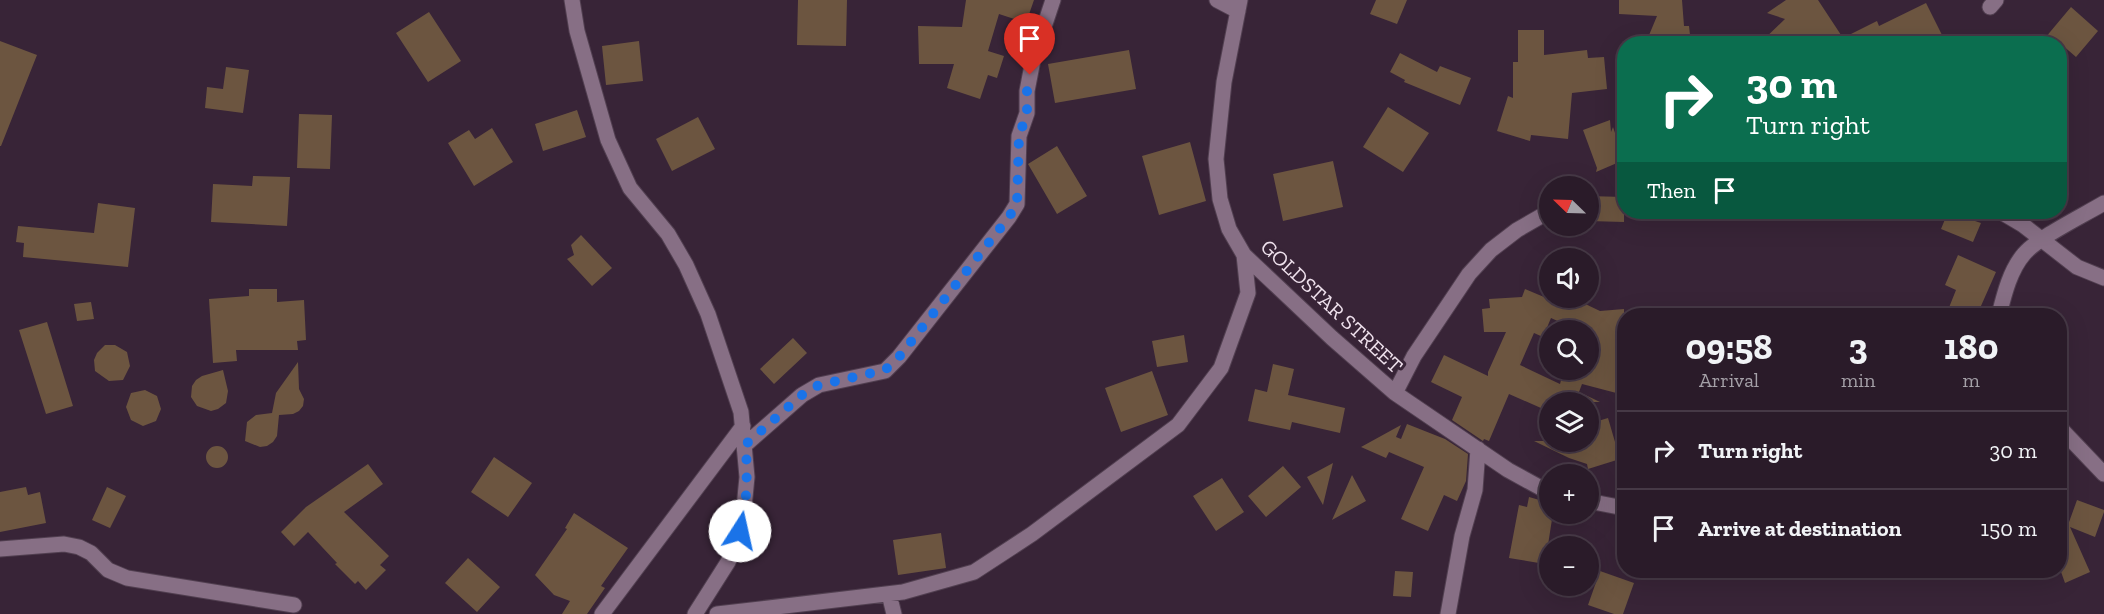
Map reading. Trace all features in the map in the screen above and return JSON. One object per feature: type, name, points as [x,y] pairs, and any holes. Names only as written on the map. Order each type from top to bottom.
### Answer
[{"type":"street","points":[[572,0],[577,31],[608,141],[630,188],[668,234],[695,284],[736,393],[743,426],[747,477],[743,518],[728,562],[695,614]]},
{"type":"street","points":[[746,444],[802,395],[819,385],[885,370],[899,357],[1009,217],[1017,204],[1019,136],[1027,113],[1027,91],[1031,70],[1053,0]]},
{"type":"street","points":[[1217,0],[1239,6]]},
{"type":"street","name":"GOLDSTAR STREET","points":[[1239,6],[1224,82],[1216,159],[1220,199],[1229,229],[1244,255],[1332,338],[1395,393],[1478,450],[1539,486]]},
{"type":"street","points":[[2001,308],[2014,270],[2024,253],[2104,203]]},
{"type":"street","points":[[1395,393],[1414,356],[1469,274],[1491,250],[1517,230],[1539,217]]},
{"type":"street","points":[[2011,219],[2077,267],[2104,278]]},
{"type":"street","points":[[717,614],[903,592],[974,572],[1032,534],[1178,425],[1221,368],[1248,293],[1244,255]]},
{"type":"street","points":[[602,614],[743,426]]},
{"type":"street","points":[[2067,435],[2104,474]]},
{"type":"street","points":[[1448,614],[1462,536],[1475,490],[1478,450]]},
{"type":"street","points":[[1599,503],[1617,507]]},
{"type":"street","points":[[0,549],[64,544],[79,547],[91,553],[108,570],[127,578],[294,605]]},
{"type":"street","points":[[889,594],[894,614]]},
{"type":"building","points":[[798,0],[847,0],[846,46],[797,45]]},
{"type":"building","points":[[966,0],[1034,0],[1026,23],[999,14],[988,51],[1004,56],[997,78],[988,75],[980,99],[947,88],[954,64],[919,64],[918,26],[962,27]]},
{"type":"building","points":[[1376,0],[1407,0],[1397,24],[1370,14]]},
{"type":"building","points":[[1619,0],[1682,0],[1684,26],[1689,26],[1690,36],[1649,36],[1657,16],[1619,14]]},
{"type":"building","points":[[1786,0],[1818,0],[1842,36],[1767,36],[1785,19],[1767,13]]},
{"type":"building","points":[[1926,3],[1942,36],[1847,36],[1877,21],[1879,26]]},
{"type":"building","points":[[2071,7],[2098,31],[2076,57],[2067,49],[2067,36],[2047,36]]},
{"type":"building","points":[[429,12],[461,61],[428,82],[396,33]]},
{"type":"building","points":[[1518,30],[1544,30],[1544,55],[1587,50],[1588,58],[1604,57],[1607,89],[1572,93],[1568,139],[1531,135],[1530,141],[1497,131],[1508,96],[1513,98],[1513,62],[1518,62]]},
{"type":"building","points":[[0,41],[37,55],[1,146],[0,146]]},
{"type":"building","points":[[639,41],[643,81],[606,85],[602,46]]},
{"type":"building","points":[[1129,50],[1136,89],[1055,103],[1048,64]]},
{"type":"building","points":[[1400,53],[1437,72],[1440,66],[1471,78],[1460,105],[1404,82],[1405,80],[1390,72]]},
{"type":"building","points":[[226,67],[249,70],[243,113],[205,108],[207,87],[223,89]]},
{"type":"building","points":[[1388,107],[1429,133],[1403,172],[1363,147]]},
{"type":"building","points":[[577,110],[586,137],[543,151],[535,124]]},
{"type":"building","points":[[299,114],[332,115],[330,169],[297,168]]},
{"type":"building","points":[[698,117],[715,149],[672,171],[656,139]]},
{"type":"building","points":[[1610,120],[1611,132],[1613,127],[1617,139],[1617,163],[1596,172],[1597,168],[1583,130]]},
{"type":"building","points":[[492,128],[513,162],[474,186],[448,143],[469,130],[475,139]]},
{"type":"building","points":[[1190,142],[1206,201],[1159,215],[1142,156]]},
{"type":"building","points":[[1057,146],[1087,196],[1057,214],[1028,164]]},
{"type":"building","points":[[1333,161],[1343,207],[1283,221],[1273,174]]},
{"type":"building","points":[[253,176],[290,177],[287,226],[211,222],[213,184],[252,186]]},
{"type":"building","points":[[1599,196],[1617,197],[1617,219],[1624,219],[1624,222],[1599,221]]},
{"type":"building","points":[[98,203],[135,208],[128,267],[23,257],[24,243],[16,242],[18,226],[94,233]]},
{"type":"building","points":[[1945,219],[1969,219],[1981,223],[1973,242],[1941,229]]},
{"type":"building","points":[[581,235],[612,268],[592,286],[567,259],[574,255],[571,245]]},
{"type":"building","points":[[1958,255],[1996,272],[1980,308],[1949,308],[1956,290],[1945,285]]},
{"type":"building","points":[[249,289],[277,289],[277,302],[304,300],[306,340],[297,341],[298,350],[236,350],[237,361],[213,363],[209,299],[249,296]]},
{"type":"building","points":[[1525,289],[1539,295],[1539,308],[1617,310],[1617,393],[1582,384],[1579,392],[1539,392],[1539,407],[1509,394],[1489,441],[1484,439],[1483,441],[1452,420],[1462,397],[1431,382],[1444,355],[1488,376],[1506,332],[1484,332],[1482,309],[1490,308],[1489,299],[1522,297]]},
{"type":"building","points":[[91,302],[94,319],[77,321],[74,304]]},
{"type":"building","points":[[47,322],[73,406],[46,414],[19,330]]},
{"type":"building","points":[[1184,335],[1188,362],[1157,367],[1152,341]]},
{"type":"building","points":[[793,338],[807,353],[774,384],[760,369]]},
{"type":"building","points":[[105,345],[115,345],[127,352],[130,366],[123,380],[109,381],[95,371],[94,360]]},
{"type":"building","points":[[298,362],[299,389],[304,399],[303,406],[293,414],[279,415],[277,436],[267,446],[260,447],[245,441],[247,422],[256,415],[272,413],[276,393]]},
{"type":"building","points":[[1273,364],[1294,369],[1288,395],[1345,408],[1340,433],[1292,422],[1290,430],[1248,421],[1255,389],[1267,392]]},
{"type":"building","points":[[223,370],[228,391],[226,403],[211,411],[197,406],[191,397],[192,386],[196,380]]},
{"type":"building","points":[[1152,371],[1168,415],[1121,432],[1105,388]]},
{"type":"building","points":[[145,390],[157,396],[161,409],[156,421],[143,426],[131,420],[126,407],[131,393]]},
{"type":"building","points":[[1608,418],[1617,449],[1617,460],[1599,466],[1569,458],[1557,452],[1599,452],[1599,421]]},
{"type":"building","points":[[1407,424],[1445,439],[1468,454],[1466,481],[1457,501],[1444,495],[1428,531],[1401,519],[1424,467],[1389,452],[1386,458],[1361,447],[1401,425],[1396,437],[1401,439]]},
{"type":"building","points":[[217,446],[225,449],[228,457],[225,465],[217,468],[209,465],[206,457],[209,449]]},
{"type":"building","points":[[494,457],[532,483],[508,517],[471,492]]},
{"type":"building","points":[[1333,463],[1323,505],[1307,477]]},
{"type":"building","points":[[368,464],[383,484],[344,512],[389,556],[380,565],[386,570],[366,590],[358,581],[355,584],[335,564],[337,563],[308,532],[294,546],[281,532],[306,507]]},
{"type":"building","points":[[1283,466],[1301,487],[1266,517],[1248,496]]},
{"type":"building","points":[[1352,475],[1366,501],[1332,520]]},
{"type":"building","points":[[1222,478],[1244,512],[1216,531],[1193,496]]},
{"type":"building","points":[[26,487],[28,495],[40,492],[46,523],[0,532],[0,492]]},
{"type":"building","points":[[107,487],[126,496],[110,528],[92,520]]},
{"type":"building","points":[[1529,497],[1539,500],[1539,524],[1551,524],[1549,536],[1539,536],[1539,563],[1509,558],[1519,505],[1527,507]]},
{"type":"building","points":[[2077,500],[2104,510],[2095,537],[2070,527],[2090,572],[2065,583],[2063,578],[2067,578],[2067,528]]},
{"type":"building","points":[[574,513],[628,548],[601,586],[605,588],[587,614],[562,614],[570,601],[554,595],[535,575],[567,529],[565,528]]},
{"type":"building","points":[[941,533],[946,568],[898,575],[893,540]]},
{"type":"building","points":[[468,558],[500,587],[477,612],[445,583]]},
{"type":"building","points":[[1395,571],[1413,572],[1411,597],[1393,596]]},
{"type":"building","points":[[1600,571],[1634,583],[1623,614],[1614,614],[1588,605],[1591,596],[1599,596]]},
{"type":"route","points":[[740,531],[747,477],[746,444],[802,395],[819,385],[876,374],[885,370],[899,357],[1009,217],[1017,204],[1019,136],[1027,113],[1030,75]]}]
